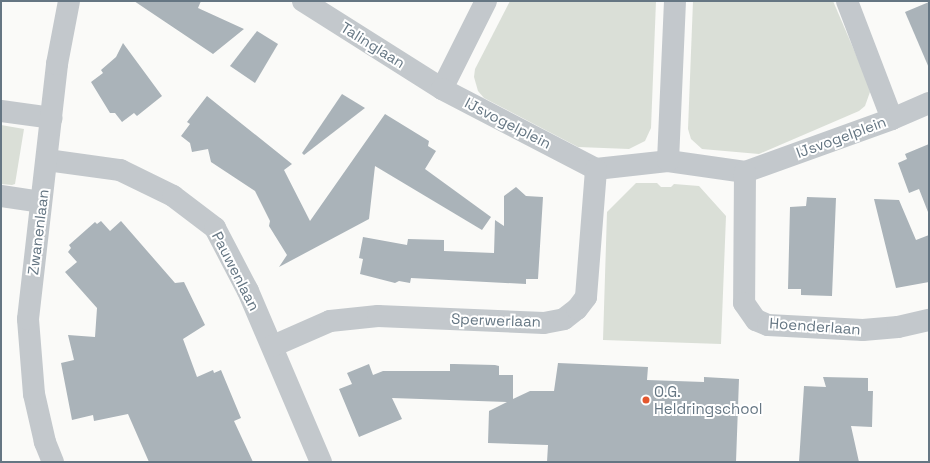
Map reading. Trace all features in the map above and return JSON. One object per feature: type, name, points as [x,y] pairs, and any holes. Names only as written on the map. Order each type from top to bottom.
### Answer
[{"type":"street","name":"Zwanenlaan","points":[[53,462],[45,442],[34,394],[29,349],[31,290],[52,118],[57,64],[69,1]]},
{"type":"street","name":"Talinglaan","points":[[303,1],[442,89]]},
{"type":"street","points":[[442,89],[486,1]]},
{"type":"street","points":[[668,161],[675,1]]},
{"type":"street","name":"IJsvogelplein","points":[[442,89],[596,168],[668,161],[745,172],[892,119],[847,1]]},
{"type":"street","points":[[892,119],[929,103]]},
{"type":"street","points":[[1,111],[52,118]]},
{"type":"street","name":"Pauwenlaan","points":[[47,160],[120,170],[174,196],[214,228],[248,292],[273,346],[321,462]]},
{"type":"street","name":"Sperwerlaan","points":[[273,346],[330,321],[378,316],[544,323],[564,319],[577,309],[586,297],[596,168]]},
{"type":"street","name":"Hoenderlaan","points":[[745,172],[744,303],[756,320],[768,325],[863,330],[898,327],[929,320]]},
{"type":"street","points":[[1,196],[41,202]]},
{"type":"shaded area","points":[[510,1],[656,1],[651,128],[645,141],[629,149],[578,147],[484,98],[478,91],[474,77],[475,69]]},
{"type":"shaded area","points":[[693,1],[833,1],[869,85],[870,92],[865,106],[859,111],[759,154],[702,149],[691,139],[688,129]]},
{"type":"shaded area","points":[[1,125],[24,129],[15,184],[12,185],[1,184]]},
{"type":"shaded area","points":[[636,183],[657,183],[661,187],[671,187],[674,184],[699,186],[726,216],[721,344],[603,340],[607,212]]},
{"type":"building","points":[[134,1],[201,1],[198,8],[244,29],[213,54]]},
{"type":"building","points":[[929,2],[929,68],[905,12]]},
{"type":"building","points":[[257,31],[278,44],[255,83],[230,66]]},
{"type":"building","points":[[123,43],[162,96],[137,116],[134,113],[122,122],[115,113],[110,113],[91,82],[103,73],[101,70],[116,57]]},
{"type":"building","points":[[342,94],[365,108],[304,155],[302,153]]},
{"type":"building","points":[[207,96],[292,164],[284,170],[310,221],[385,114],[429,141],[428,146],[436,151],[425,169],[491,217],[482,230],[375,166],[369,219],[279,267],[287,255],[269,226],[270,221],[255,191],[211,162],[208,149],[192,152],[190,143],[181,136],[190,124],[187,122]]},
{"type":"building","points":[[929,144],[928,212],[919,189],[909,193],[898,163],[907,159],[905,154]]},
{"type":"building","points":[[516,187],[526,196],[543,197],[538,279],[526,279],[526,284],[411,278],[410,283],[399,281],[395,283],[360,274],[363,259],[359,258],[363,237],[407,245],[408,239],[444,240],[444,251],[494,253],[495,220],[504,226],[504,196]]},
{"type":"building","points":[[807,197],[836,198],[832,296],[801,295],[801,289],[788,289],[790,207],[806,206]]},
{"type":"building","points":[[874,199],[899,200],[916,240],[929,235],[929,282],[896,288]]},
{"type":"building","points":[[101,221],[110,231],[121,221],[175,283],[184,282],[205,325],[183,339],[197,377],[213,370],[214,373],[221,370],[241,418],[234,421],[253,462],[149,462],[128,414],[94,421],[93,415],[72,420],[61,363],[74,360],[68,335],[95,337],[97,308],[65,272],[77,262],[68,252],[71,248],[69,245],[95,222],[97,224]]},
{"type":"building","name":"O.G. Heldringschool","points":[[558,363],[648,367],[647,380],[704,382],[704,377],[739,379],[736,462],[547,462],[548,445],[488,443],[489,411],[507,402],[392,398],[402,419],[359,437],[339,389],[352,384],[347,373],[369,364],[373,375],[383,371],[450,371],[450,364],[495,365],[499,366],[499,375],[513,375],[513,399],[530,391],[554,391]]},
{"type":"building","points":[[823,377],[868,378],[868,391],[873,391],[872,427],[851,426],[859,462],[799,462],[804,386],[826,387]]},
{"type":"place","name":"O.G. Heldringschool","points":[[646,400]]}]
